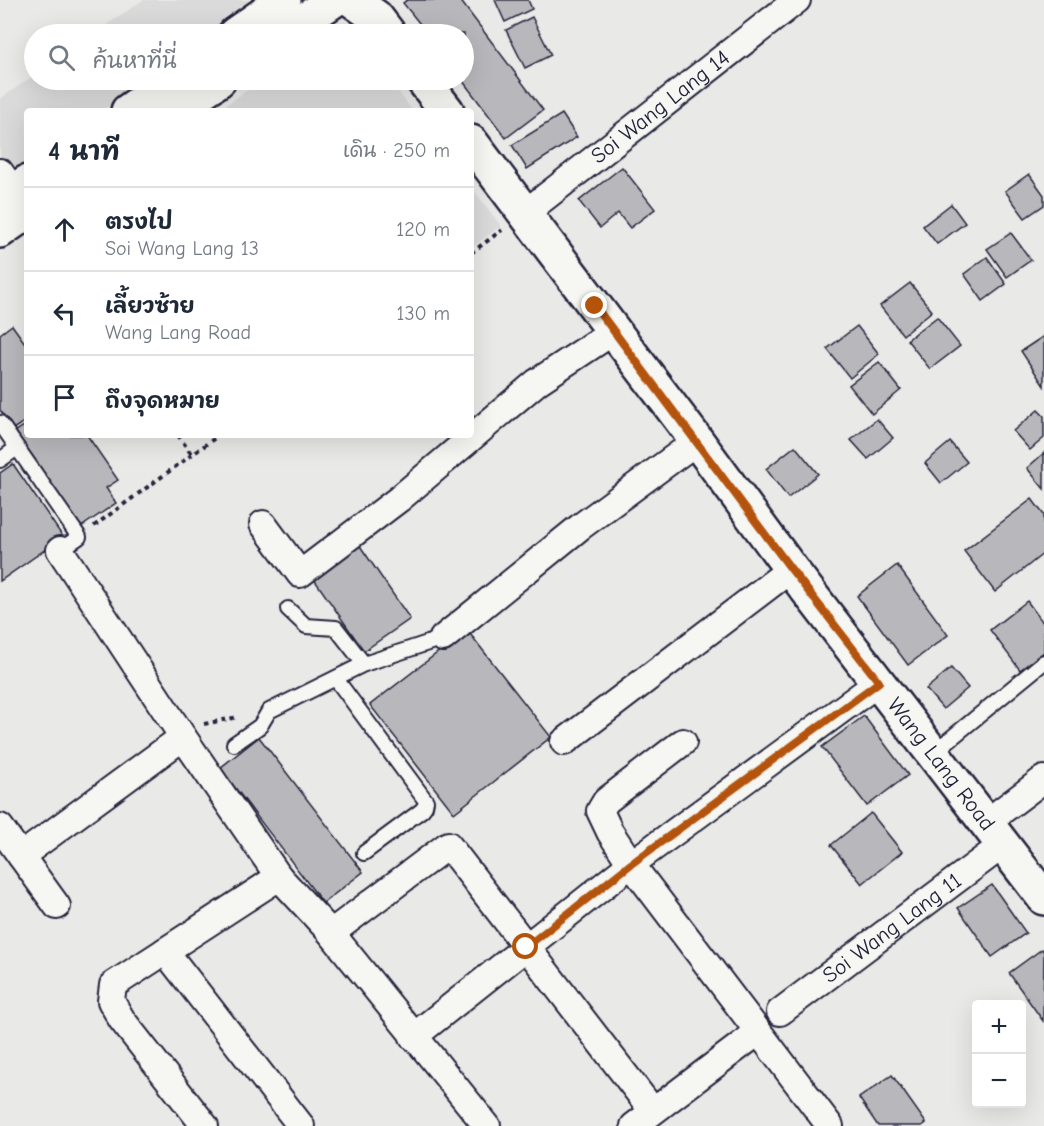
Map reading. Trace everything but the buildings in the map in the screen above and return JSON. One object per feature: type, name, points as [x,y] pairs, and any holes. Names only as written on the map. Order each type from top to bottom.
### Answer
[{"type":"main road","points":[[250,24],[284,0]]},
{"type":"main road","points":[[299,24],[334,0]]},
{"type":"main road","points":[[132,108],[158,90]]},
{"type":"main road","points":[[177,108],[204,90]]},
{"type":"main road","points":[[431,90],[445,108]]},
{"type":"main road","name":"Wang Lang Road","points":[[474,147],[516,220],[614,331],[791,569],[1044,898]]},
{"type":"main road","points":[[0,231],[14,192]]},
{"type":"street","name":"Soi Wang Lang 14","points":[[516,220],[797,0]]},
{"type":"street","points":[[474,435],[537,382],[614,331]]},
{"type":"street","points":[[263,524],[300,574],[399,499],[471,438]]},
{"type":"street","points":[[443,638],[580,527],[697,441]]},
{"type":"street","points":[[69,544],[183,737],[279,877],[331,933],[487,1126]]},
{"type":"street","points":[[564,742],[791,569]]},
{"type":"street","points":[[413,1037],[631,864],[879,682]]},
{"type":"street","points":[[21,856],[183,737]]},
{"type":"street","points":[[683,741],[606,801],[600,811],[606,827],[631,864],[830,1126]]},
{"type":"street","name":"Soi Wang Lang 11","points":[[780,1012],[995,833],[1044,779]]},
{"type":"street","points":[[0,827],[57,906]]},
{"type":"street","points":[[331,933],[448,845],[526,947],[644,1119],[758,1032]]},
{"type":"street","points":[[205,1126],[122,1020],[111,1001],[113,985],[279,877]]},
{"type":"street","points":[[165,951],[301,1126]]},
{"type":"lane","points":[[0,423],[17,448],[69,544]]},
{"type":"lane","points":[[0,460],[17,448]]},
{"type":"lane","points":[[288,609],[306,626],[336,628],[364,664]]},
{"type":"lane","points":[[234,744],[260,726],[269,711],[364,664],[443,638]]},
{"type":"lane","points":[[933,753],[1044,662]]},
{"type":"lane","points":[[336,679],[426,801],[422,810],[364,853]]},
{"type":"path","points":[[474,251],[516,220]]},
{"type":"path","points":[[180,438],[192,455]]},
{"type":"path","points":[[69,544],[215,438]]},
{"type":"path","points":[[183,737],[198,725],[269,711]]},
{"type":"shaded area","points":[[143,0],[263,0],[228,24],[108,24]]},
{"type":"shaded area","points":[[24,82],[24,90],[133,90],[106,108],[24,108],[24,162],[0,178],[0,99]]},
{"type":"shaded area","points":[[247,90],[397,90],[411,108],[221,108]]},
{"type":"shaded area","points":[[474,191],[501,226],[474,246]]},
{"type":"route","points":[[526,947],[631,864],[879,682],[791,569],[595,306]]}]
